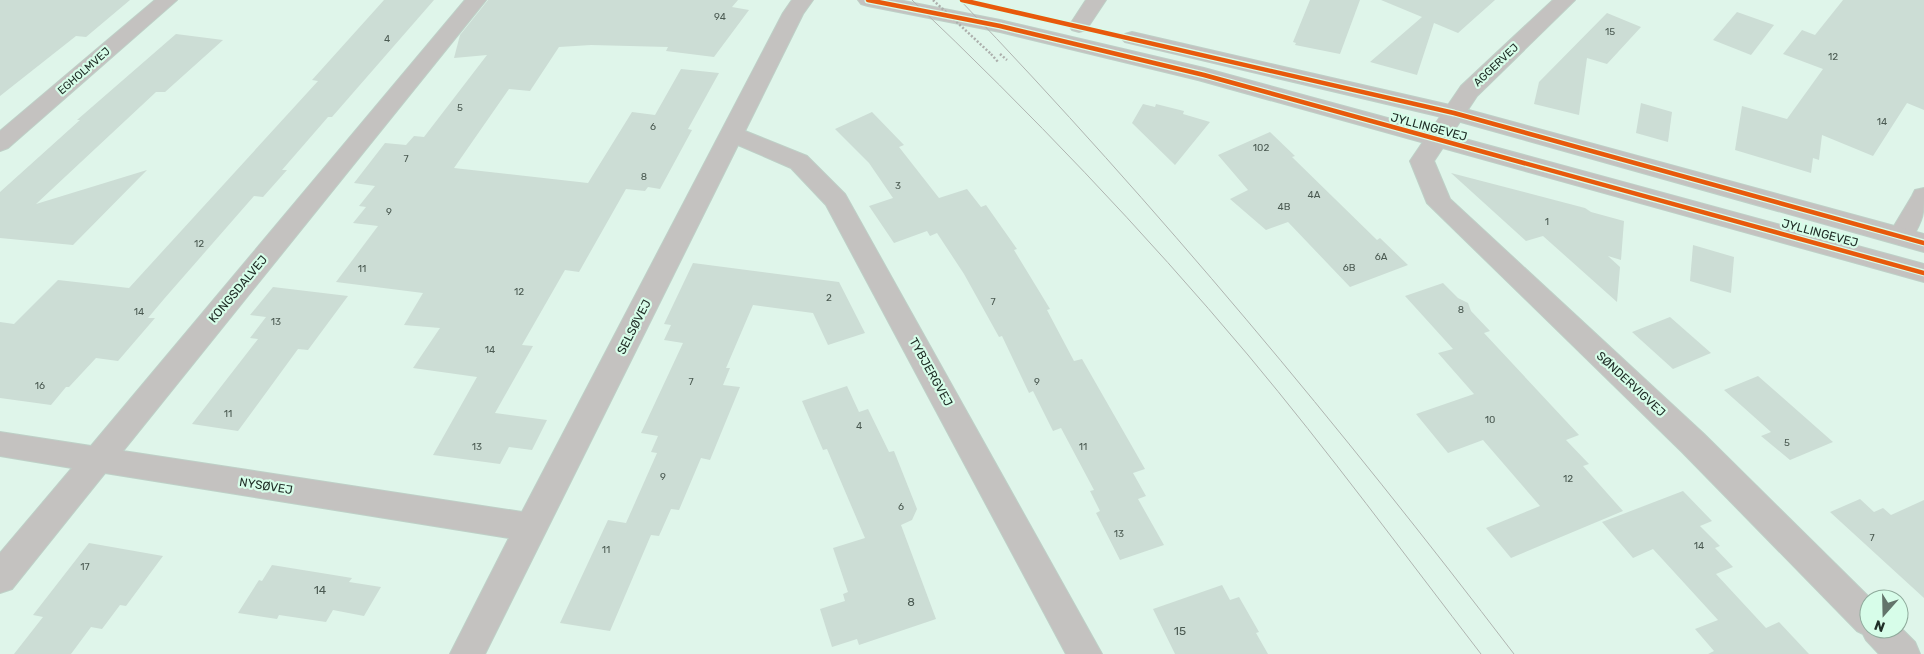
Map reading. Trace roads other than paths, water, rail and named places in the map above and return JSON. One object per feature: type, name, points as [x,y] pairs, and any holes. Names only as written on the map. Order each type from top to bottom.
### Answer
[{"type":"street","name":"EGHOLMVEJ","points":[[0,143],[167,0]]},
{"type":"street","name":"KONGSDALVEJ","points":[[0,578],[476,0]]},
{"type":"street","name":"SELSØVEJ","points":[[467,654],[794,13],[803,0]]},
{"type":"street","name":"JYLLINGEVEJ","points":[[868,0],[1000,26],[1184,71],[1924,273]]},
{"type":"street","name":"JYLLINGEVEJ","points":[[962,0],[1454,113],[1913,239]]},
{"type":"street","points":[[1079,26],[1096,0]]},
{"type":"street","name":"AGGERVEJ","points":[[1436,139],[1469,90],[1565,0]]},
{"type":"street","name":"TYBJERGVEJ","points":[[732,134],[800,162],[836,200],[1085,654]]},
{"type":"street","name":"SØNDERVIGVEJ","points":[[1436,139],[1422,161],[1439,203],[1693,443],[1859,610]]},
{"type":"street","points":[[1913,239],[1924,196]]},
{"type":"street","name":"NYSØVEJ","points":[[0,444],[532,528]]},
{"type":"street","points":[[1888,639],[1903,654]]},
{"type":"tram line","points":[[912,0],[1000,85],[1085,173],[1208,308],[1308,429],[1481,654]]},
{"type":"tram line","points":[[960,0],[1106,157],[1246,319],[1382,485],[1514,654]]}]
